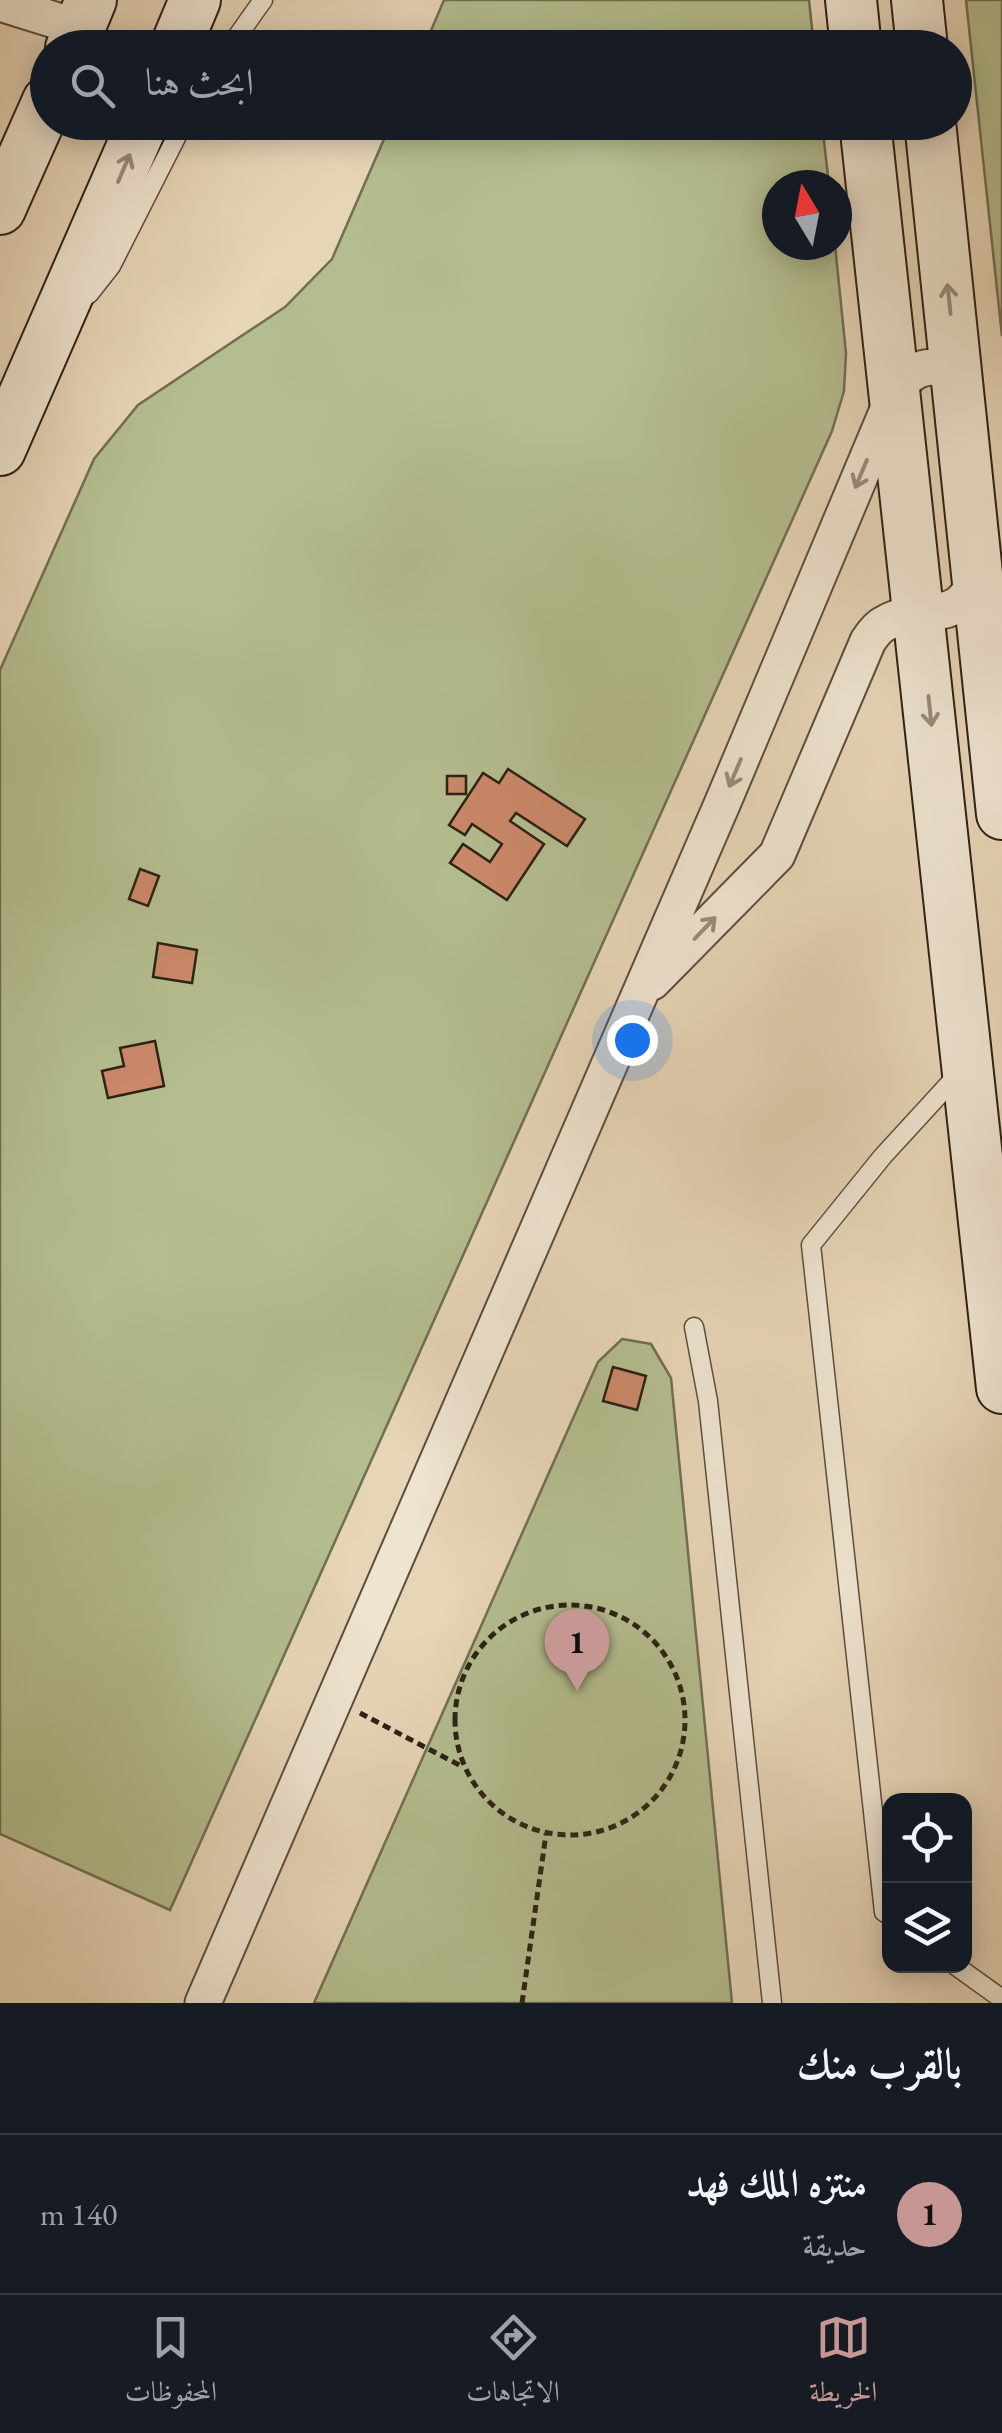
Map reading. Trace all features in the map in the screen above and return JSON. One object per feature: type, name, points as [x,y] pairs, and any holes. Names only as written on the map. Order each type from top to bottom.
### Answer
[{"type":"street","points":[[182,30],[195,0]]},
{"type":"street","points":[[851,0],[854,30]]},
{"type":"street","points":[[917,0],[920,30]]},
{"type":"street","points":[[0,3],[81,25]]},
{"type":"street","points":[[0,209],[31,140]]},
{"type":"street","points":[[0,450],[135,140]]},
{"type":"street","points":[[867,140],[920,614],[985,1060],[1002,1388]]},
{"type":"street","points":[[932,140],[1002,814]]},
{"type":"street","points":[[203,2003],[895,394],[913,371],[924,367],[948,370],[958,381]]},
{"type":"street","points":[[637,998],[776,855],[868,641],[882,624],[949,610],[972,590],[979,568]]},
{"type":"lane","points":[[241,30],[262,0]]},
{"type":"lane","points":[[34,372],[68,318],[111,266],[175,140]]},
{"type":"lane","points":[[882,1894],[811,1246],[883,1156],[985,1060]]},
{"type":"lane","points":[[694,1327],[710,1421],[772,2003]]},
{"type":"lane","points":[[966,1973],[1002,1999]]},
{"type":"path","points":[[558,1605],[594,1607],[628,1620],[657,1643],[676,1673],[686,1708],[683,1744],[670,1778],[648,1806],[617,1826],[582,1836],[546,1834],[512,1820],[484,1798],[464,1768],[454,1732],[456,1697],[469,1662],[492,1634],[523,1614],[558,1605]]},
{"type":"path","points":[[336,1700],[464,1768]]},
{"type":"path","points":[[522,2003],[546,1834]]},
{"type":"green space","points":[[444,0],[809,0],[812,30],[431,30]]},
{"type":"green space","points":[[966,0],[1002,0],[1002,336],[972,30]]},
{"type":"green space","points":[[384,140],[824,140],[827,170],[762,170],[762,260],[837,260],[846,353],[844,391],[832,431],[170,1910],[0,1834],[0,670],[94,459],[138,405],[285,307],[332,259]]},
{"type":"green space","points":[[622,1339],[651,1344],[671,1378],[732,2003],[314,2003],[598,1362]]},
{"type":"building","points":[[508,769],[585,819],[567,846],[516,813],[510,821],[544,844],[507,900],[450,863],[463,844],[490,862],[502,844],[472,824],[465,835],[449,825],[483,773],[499,783]]},
{"type":"building","points":[[447,776],[466,776],[466,794],[447,794]]},
{"type":"building","points":[[140,869],[159,876],[148,906],[129,899]]},
{"type":"building","points":[[158,943],[197,950],[192,983],[153,977]]},
{"type":"building","points":[[155,1041],[164,1086],[108,1098],[102,1071],[124,1066],[120,1048]]},
{"type":"building","points":[[613,1367],[646,1376],[637,1410],[603,1401]]},
{"type":"place","name":"منتزه الملك فهد","points":[[577,1691]]}]
